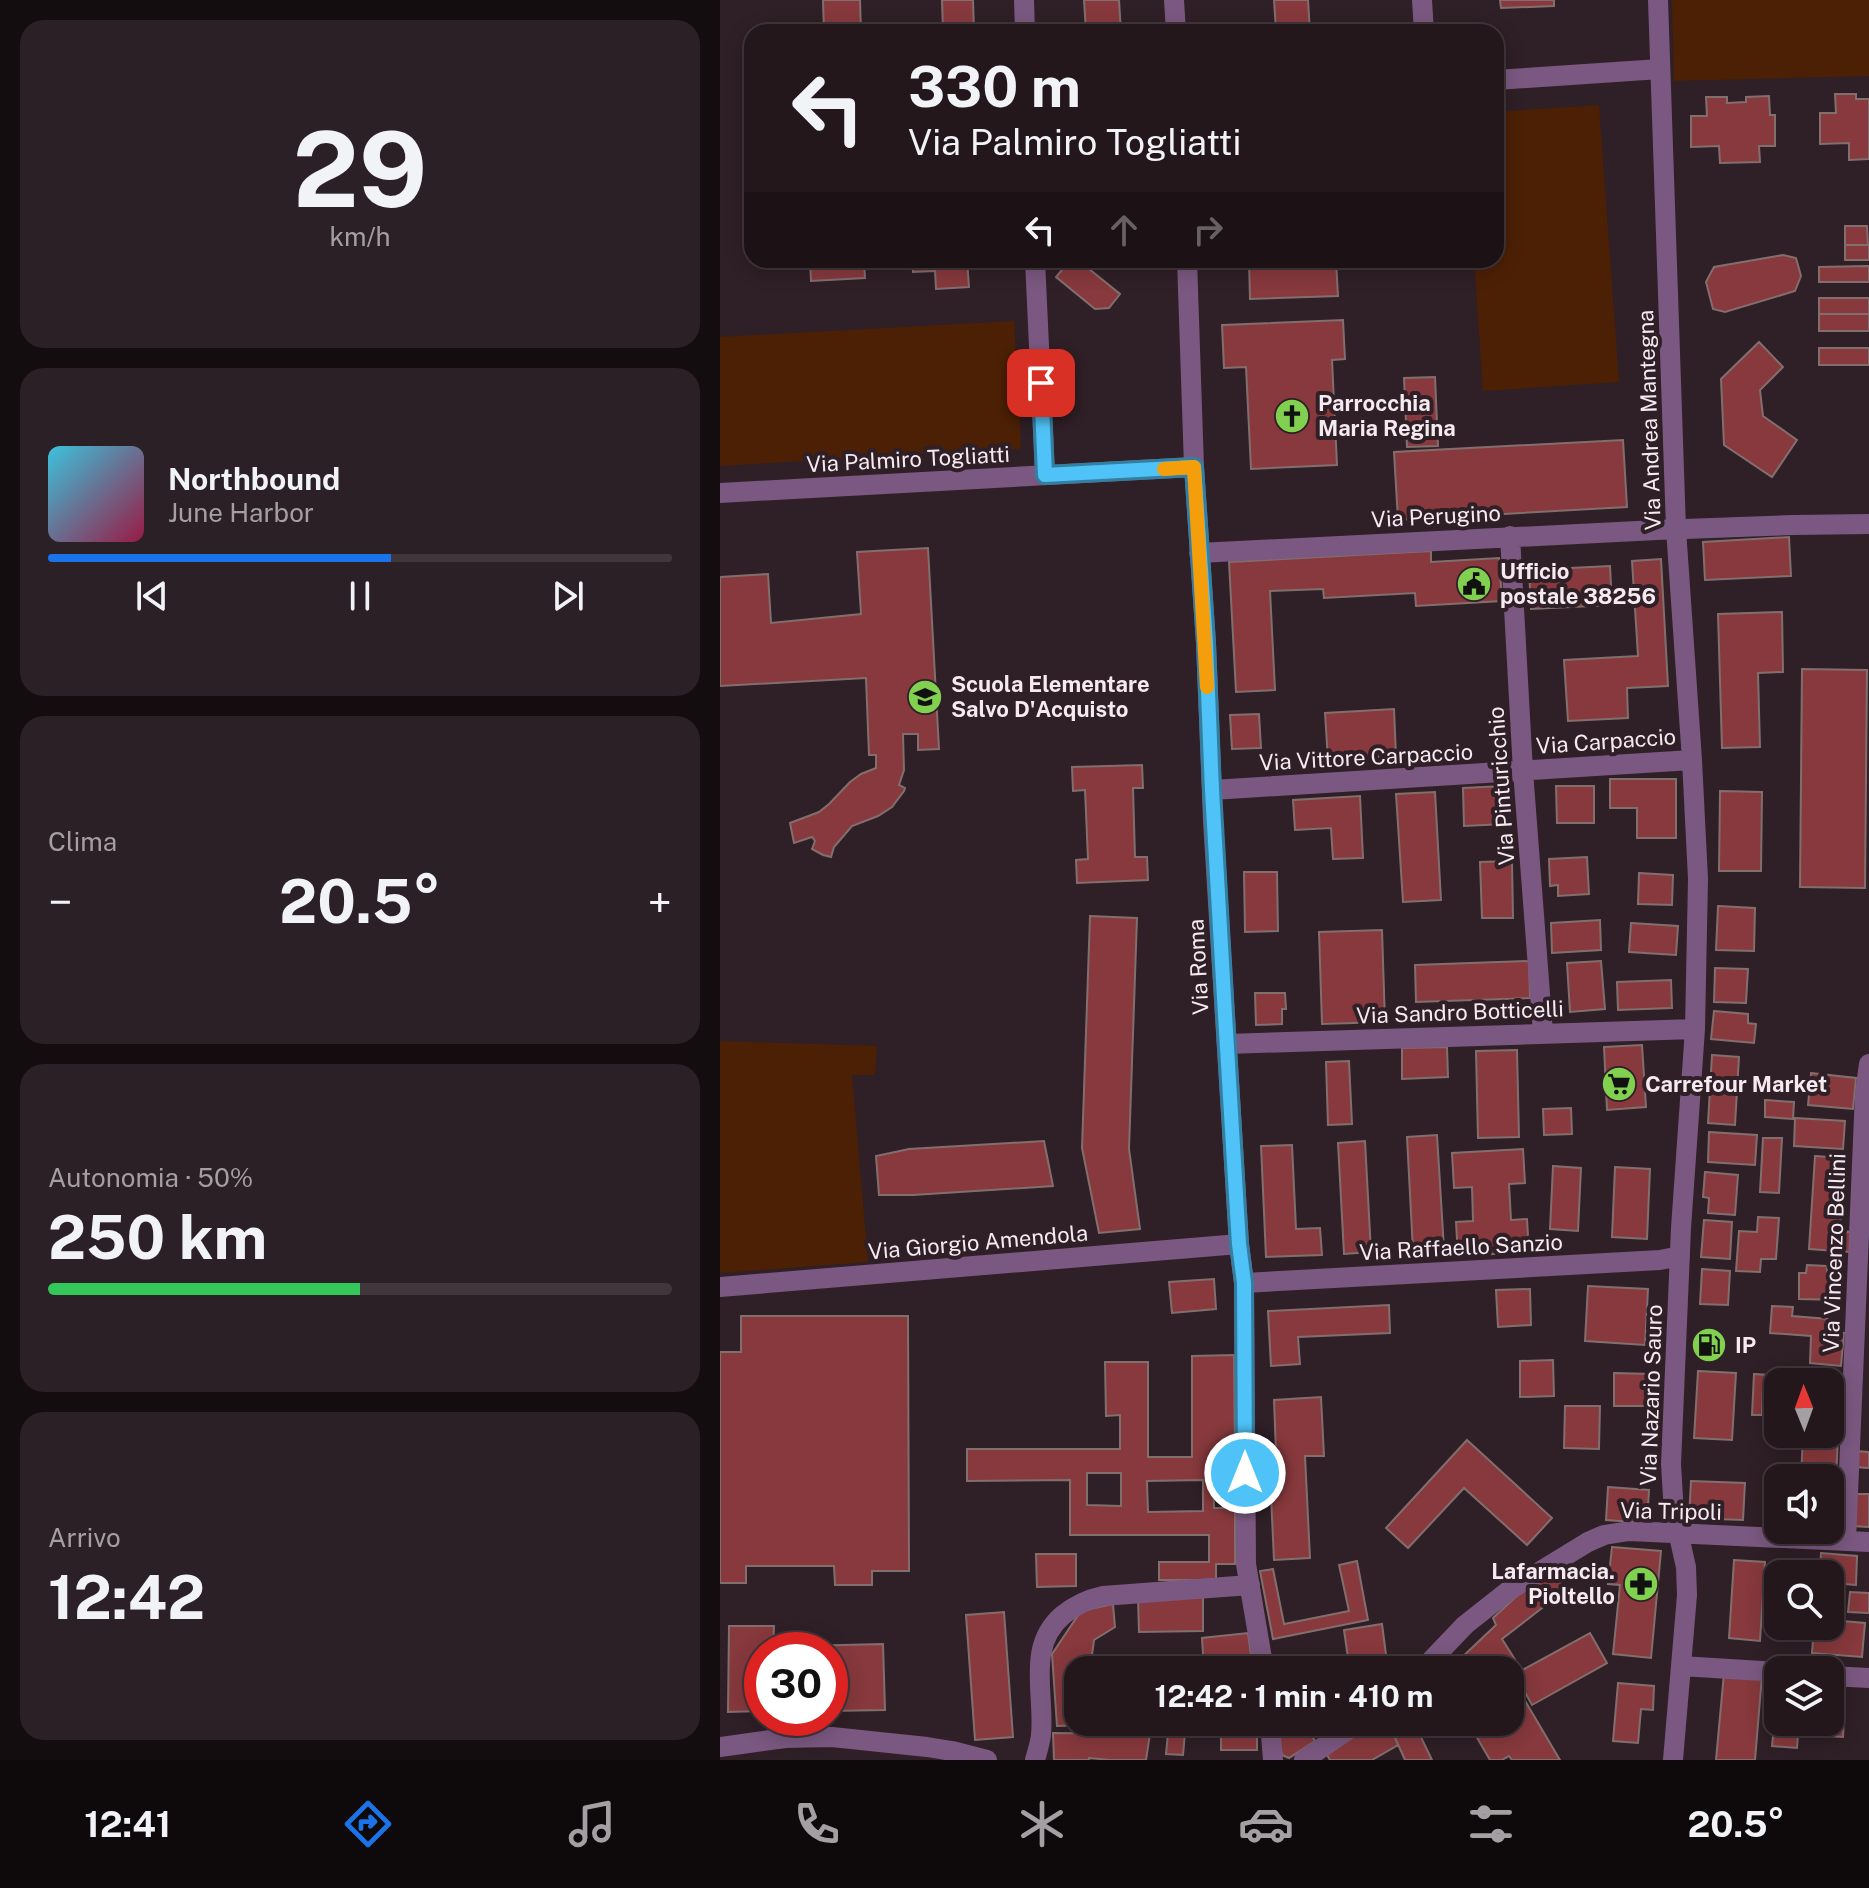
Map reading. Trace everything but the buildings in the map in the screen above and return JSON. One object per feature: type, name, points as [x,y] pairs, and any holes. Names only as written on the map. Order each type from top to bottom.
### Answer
[{"type":"street","points":[[1024,0],[1025,24]]},
{"type":"street","points":[[1174,0],[1176,24]]},
{"type":"street","points":[[1422,0],[1424,24]]},
{"type":"street","name":"Via Andrea Mantegna","points":[[1658,0],[1676,529],[1698,879],[1695,1029]]},
{"type":"street","points":[[1504,79],[1660,69]]},
{"type":"street","points":[[1035,268],[1045,475]]},
{"type":"street","name":"Via Roma","points":[[1187,268],[1194,467],[1212,790],[1239,1244],[1244,1283],[1246,1564],[1262,1656]]},
{"type":"street","name":"Via Palmiro Togliatti","points":[[720,493],[1194,467]]},
{"type":"street","name":"Via Perugino","points":[[1199,553],[1510,536],[1869,524]]},
{"type":"street","name":"Via Pinturicchio","points":[[1510,536],[1523,771],[1543,1033]]},
{"type":"street","name":"Via Carpaccio","points":[[1523,771],[1692,760]]},
{"type":"street","name":"Via Vittore Carpaccio","points":[[1212,790],[1523,771]]},
{"type":"street","name":"Via Sandro Botticelli","points":[[1227,1044],[1695,1029]]},
{"type":"street","name":"Via Nazario Sauro","points":[[1673,1760],[1687,1595],[1686,1567],[1673,1504],[1671,1464],[1680,1256],[1695,1029]]},
{"type":"street","name":"Via Vincenzo Bellini","points":[[1846,1541],[1862,1309],[1866,1083],[1869,1064]]},
{"type":"street","name":"Via Giorgio Amendola","points":[[720,1287],[1239,1244]]},
{"type":"street","name":"Via Raffaello Sanzio","points":[[1244,1283],[1660,1260],[1680,1256]]},
{"type":"street","name":"Via Tripoli","points":[[1435,1656],[1465,1625],[1508,1591],[1581,1545],[1604,1535],[1623,1532],[1677,1533],[1869,1542]]},
{"type":"street","points":[[1035,1760],[1041,1734],[1041,1650],[1048,1632],[1061,1617],[1080,1604],[1103,1596],[1250,1585]]},
{"type":"street","points":[[1681,1666],[1764,1671]]},
{"type":"street","points":[[1844,1677],[1869,1678]]},
{"type":"street","points":[[1271,1736],[1273,1760]]},
{"type":"street","points":[[1304,1760],[1339,1736]]},
{"type":"street","points":[[720,1747],[785,1738],[832,1737],[927,1747],[987,1760]]},
{"type":"shaded area","points":[[1672,0],[1869,0],[1869,76],[1674,81]]},
{"type":"shaded area","points":[[1599,105],[1619,382],[1483,391],[1475,268],[1504,268],[1504,111]]},
{"type":"shaded area","points":[[1014,321],[1019,449],[720,466],[720,337]]},
{"type":"shaded area","points":[[720,1041],[877,1046],[875,1075],[852,1075],[868,1262],[720,1273]]},
{"type":"slow traffic","points":[[1164,469],[1194,467],[1207,687]]},
{"type":"place","name":"Parrocchia Maria Regina","points":[[1292,416]]},
{"type":"place","name":"Ufficio postale 38256","points":[[1474,584]]},
{"type":"place","name":"Scuola Elementare Salvo D'Acquisto","points":[[925,697]]},
{"type":"place","name":"Carrefour Market","points":[[1619,1084]]},
{"type":"place","name":"IP","points":[[1709,1345]]},
{"type":"place","name":"Lafarmacia. Pioltello","points":[[1641,1584]]},
{"type":"route","points":[[1041,383],[1045,475],[1194,467],[1239,1244],[1244,1283],[1245,1473]]}]
